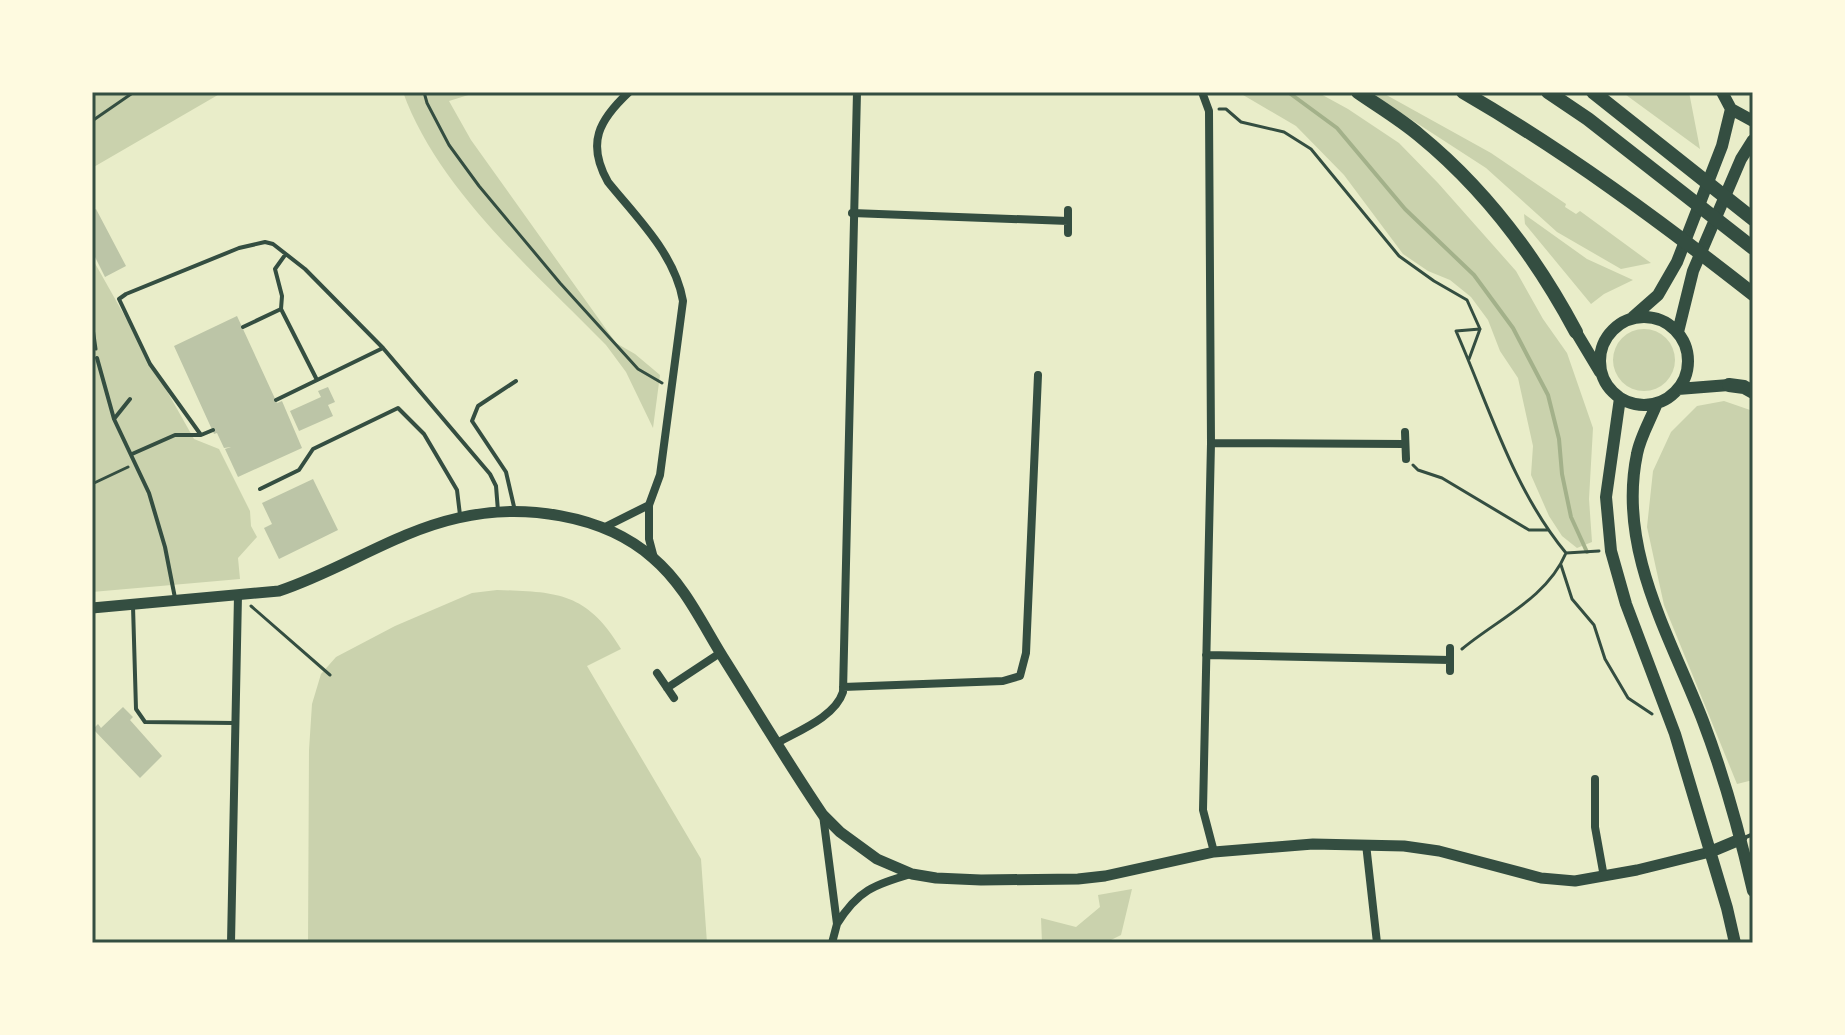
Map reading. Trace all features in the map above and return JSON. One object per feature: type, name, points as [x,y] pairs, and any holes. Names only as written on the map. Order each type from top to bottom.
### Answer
[{"type":"highway","points":[[1358,92],[1419,135],[1476,189],[1556,293],[1576,332]]},
{"type":"highway","points":[[1463,92],[1527,129],[1753,294]]},
{"type":"highway","points":[[1548,92],[1588,119],[1750,246]]},
{"type":"highway","points":[[1593,92],[1753,219]]},
{"type":"highway","points":[[1729,385],[1753,392]]},
{"type":"main road","points":[[1722,92],[1731,109],[1753,121]]},
{"type":"main road","points":[[1602,375],[1599,360],[1609,333],[1658,295],[1677,262],[1722,146],[1731,109]]},
{"type":"main road","points":[[1678,332],[1693,271],[1741,159],[1753,140]]},
{"type":"main road","points":[[1576,332],[1591,361],[1609,388],[1620,398],[1632,404],[1657,403],[1678,389],[1686,376],[1689,361],[1686,346],[1678,332],[1658,318],[1633,317]]},
{"type":"main road","points":[[1678,389],[1729,385]]},
{"type":"main road","points":[[1620,398],[1606,497],[1611,551],[1626,604],[1675,734],[1735,943]]},
{"type":"main road","points":[[1657,403],[1637,452],[1631,499],[1637,546],[1651,595],[1747,836],[1753,891]]},
{"type":"main road","points":[[92,608],[279,591],[305,583],[409,534],[460,517],[498,513],[549,514],[603,528],[654,558],[690,601],[823,815],[849,840],[877,859],[912,874],[981,880],[1078,879],[1214,852],[1272,845],[1366,844],[1439,851],[1541,878],[1575,881],[1710,852],[1747,836]]},
{"type":"street","points":[[629,92],[602,125],[597,136],[600,168],[662,250],[680,282],[683,301],[660,475],[649,505],[649,539],[654,558]]},
{"type":"street","points":[[777,743],[830,712],[840,701],[843,687],[857,92]]},
{"type":"street","points":[[1202,92],[1209,111],[1211,443],[1203,810],[1214,852]]},
{"type":"street","points":[[1068,210],[1068,233]]},
{"type":"street","points":[[852,213],[1068,221]]},
{"type":"street","points":[[843,687],[1003,681],[1020,676],[1026,653],[1038,375]]},
{"type":"street","points":[[1405,432],[1406,459]]},
{"type":"street","points":[[1211,443],[1404,444]]},
{"type":"street","points":[[603,528],[649,505]]},
{"type":"street","points":[[231,943],[238,595]]},
{"type":"street","points":[[1450,648],[1450,671]]},
{"type":"street","points":[[667,688],[720,653]]},
{"type":"street","points":[[1206,655],[1450,660]]},
{"type":"street","points":[[657,673],[674,698]]},
{"type":"street","points":[[1595,779],[1595,827],[1604,877]]},
{"type":"street","points":[[823,815],[837,924]]},
{"type":"street","points":[[1366,844],[1377,943]]},
{"type":"street","points":[[832,943],[837,924],[850,902],[883,882],[912,874]]},
{"type":"lane","points":[[201,435],[150,364],[119,299],[239,248],[265,242],[273,244],[326,288],[383,348],[490,474],[496,486],[498,513]]},
{"type":"lane","points":[[286,254],[275,269],[282,296],[281,309],[317,380]]},
{"type":"lane","points":[[243,327],[281,309]]},
{"type":"lane","points":[[276,400],[383,348]]},
{"type":"lane","points":[[97,358],[114,419],[149,493],[165,547],[175,602]]},
{"type":"lane","points":[[515,513],[506,472],[472,421],[478,406],[516,381]]},
{"type":"lane","points":[[114,419],[130,399]]},
{"type":"lane","points":[[260,489],[299,470],[313,449],[398,408],[424,434],[457,490],[460,517]]},
{"type":"lane","points":[[131,454],[175,435],[201,435],[213,430]]},
{"type":"lane","points":[[133,605],[136,709],[145,722],[236,723]]},
{"type":"path","points":[[92,121],[134,92]]},
{"type":"path","points":[[424,92],[449,145],[519,234],[638,369],[672,389]]},
{"type":"path","points":[[1209,111],[1226,109],[1241,122],[1284,132],[1311,149],[1399,256],[1467,300],[1480,329],[1469,359]]},
{"type":"path","points":[[92,321],[97,358]]},
{"type":"path","points":[[1480,329],[1456,331],[1524,491],[1566,553]]},
{"type":"path","points":[[1406,459],[1418,470],[1442,478],[1529,530],[1548,530]]},
{"type":"path","points":[[92,484],[135,464]]},
{"type":"path","points":[[1566,553],[1611,551]]},
{"type":"path","points":[[1450,660],[1535,596],[1561,565],[1566,553]]},
{"type":"path","points":[[1561,565],[1572,599],[1594,625],[1605,659],[1628,698],[1653,714]]},
{"type":"path","points":[[238,595],[330,675]]},
{"type":"green space","points":[[92,92],[223,92],[92,168]]},
{"type":"green space","points":[[403,92],[478,92],[449,101],[471,140],[616,343],[660,375],[653,428],[626,372],[606,345],[520,259],[464,196],[419,128]]},
{"type":"green space","points":[[1238,92],[1317,92],[1348,109],[1399,143],[1516,271],[1543,319],[1567,353],[1593,428],[1589,499],[1592,542],[1577,548],[1562,536],[1549,516],[1531,475],[1533,446],[1518,378],[1500,351],[1488,320],[1471,297],[1450,280],[1428,271],[1403,254],[1344,175],[1296,126]]},
{"type":"green space","points":[[1381,92],[1491,153],[1566,204],[1565,207],[1576,214],[1580,211],[1651,263],[1621,269],[1557,232],[1486,168],[1375,96]]},
{"type":"green space","points":[[1622,92],[1689,92],[1700,149]]},
{"type":"green space","points":[[1524,214],[1587,259],[1633,280],[1591,304],[1525,224]]},
{"type":"green space","points":[[92,258],[194,439],[219,449],[250,511],[251,526],[257,537],[238,558],[240,579],[92,592]]},
{"type":"green space","points":[[1638,329],[1650,329],[1666,338],[1673,348],[1673,372],[1666,382],[1650,391],[1638,391],[1618,377],[1613,366],[1613,354],[1627,334]]},
{"type":"green space","points":[[1724,401],[1753,411],[1753,780],[1737,784],[1664,605],[1647,527],[1653,471],[1671,432],[1697,406]]},
{"type":"green space","points":[[497,590],[538,592],[570,599],[596,616],[621,649],[587,666],[701,859],[707,943],[308,943],[309,750],[312,704],[321,674],[336,657],[395,626],[472,593]]},
{"type":"green space","points":[[1132,889],[1121,935],[1105,943],[1042,943],[1041,918],[1076,927],[1100,907],[1098,895]]},
{"type":"building","points":[[96,209],[126,266],[105,277],[92,251],[92,211]]},
{"type":"building","points":[[237,316],[277,403],[282,401],[302,448],[238,477],[225,449],[231,447],[224,448],[217,433],[214,434],[174,346]]},
{"type":"building","points":[[328,387],[335,402],[328,405],[333,416],[299,431],[290,411],[321,397],[318,391]]},
{"type":"building","points":[[313,479],[338,530],[279,559],[264,528],[272,524],[262,503]]},
{"type":"building","points":[[123,707],[133,717],[130,720],[162,756],[140,778],[93,729],[98,724],[101,728]]},
{"type":"waterway","points":[[1288,92],[1337,128],[1405,209],[1474,275],[1513,328],[1548,395],[1559,439],[1571,517],[1587,552]]}]
